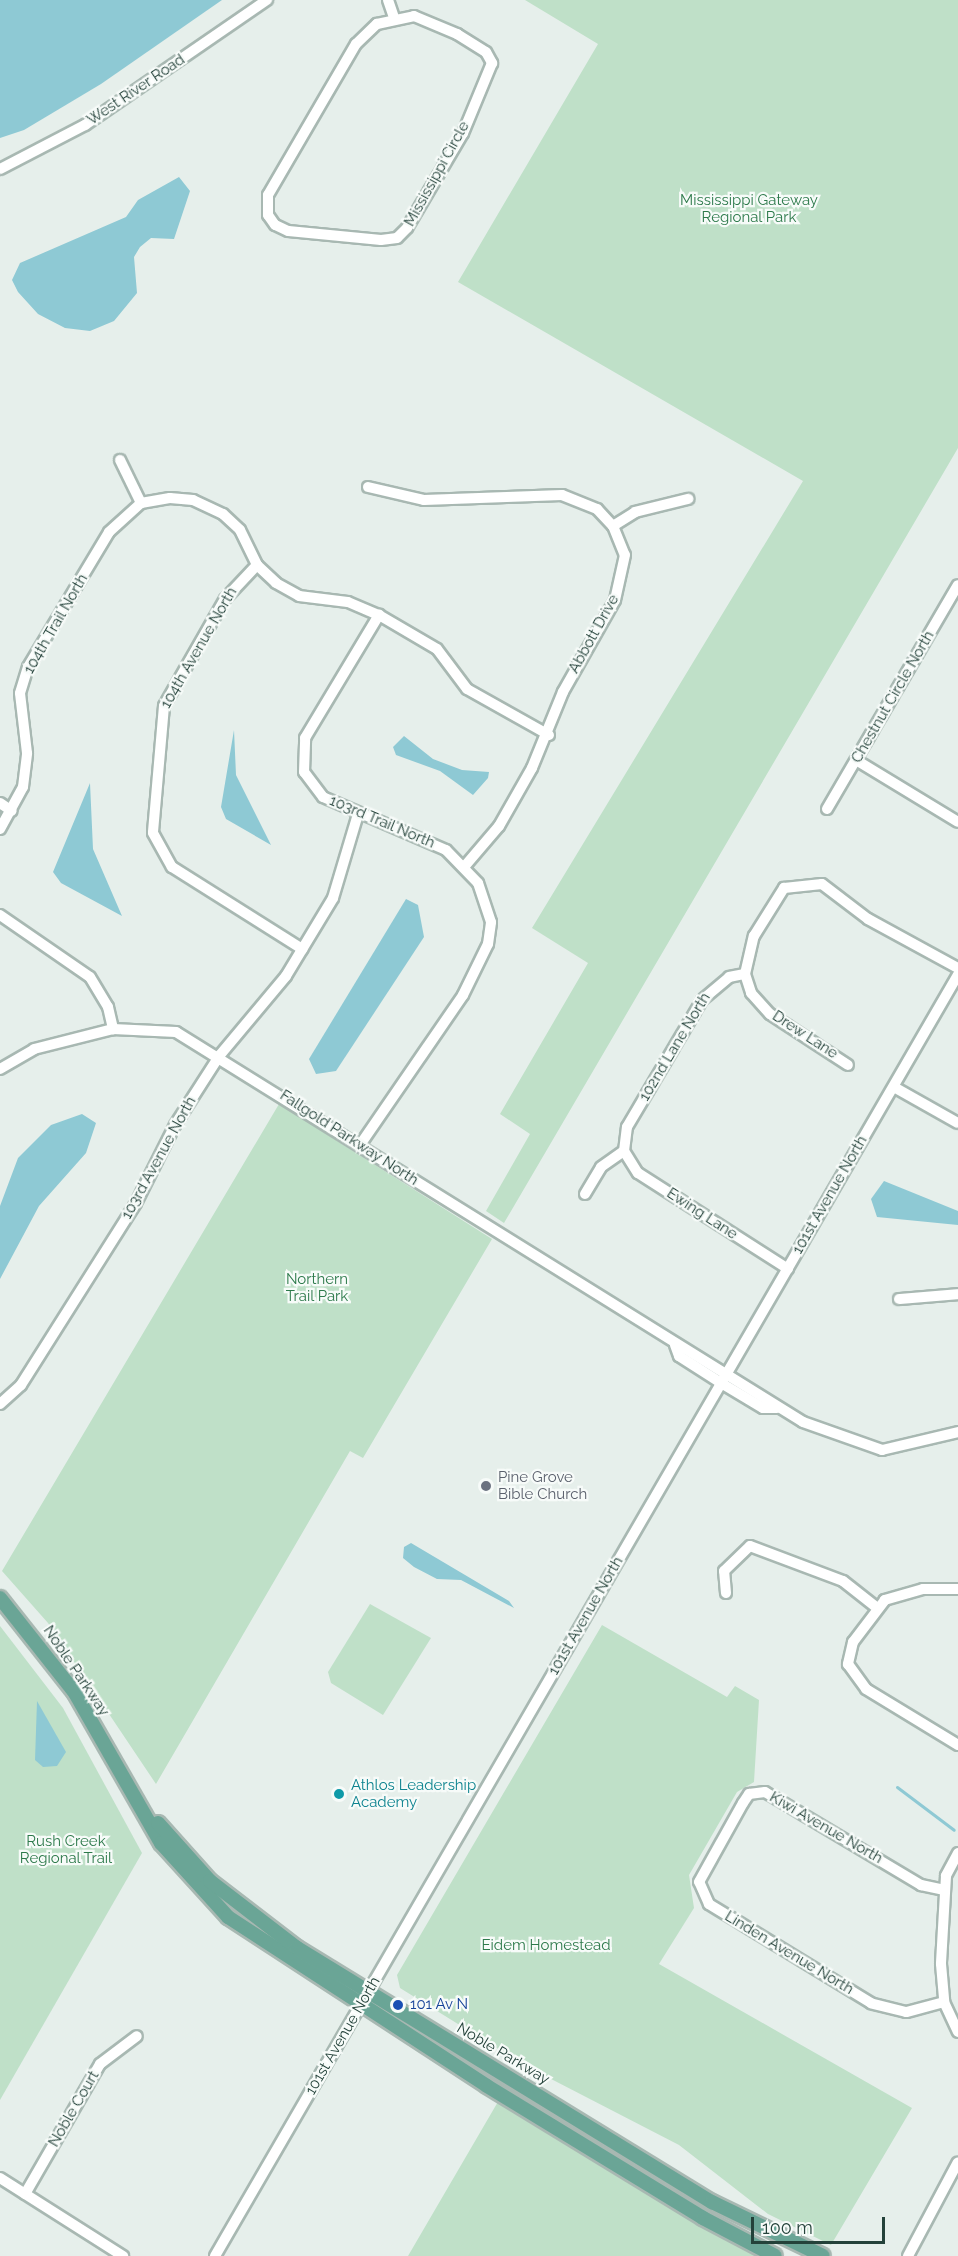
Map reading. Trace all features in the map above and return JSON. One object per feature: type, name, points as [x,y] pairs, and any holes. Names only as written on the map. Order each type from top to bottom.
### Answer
[{"type":"main road","name":"Noble Parkway","points":[[0,1598],[46,1652],[118,1767],[161,1843],[214,1904],[260,1942],[361,2007],[703,2218],[775,2256]]},
{"type":"main road","name":"Noble Parkway","points":[[118,1767],[167,1835],[210,1881],[277,1934],[712,2202],[823,2256]]},
{"type":"street","name":"West River Road","points":[[0,169],[78,129],[267,0]]},
{"type":"street","points":[[388,0],[394,17]]},
{"type":"street","name":"Mississippi Circle","points":[[394,17],[428,19],[491,57],[491,71],[463,134],[397,238],[288,231],[268,215],[268,195],[356,44],[394,17]]},
{"type":"street","points":[[120,460],[141,503],[170,498],[209,506],[240,530],[257,565],[299,596],[348,602],[379,615],[437,650],[467,689],[549,735]]},
{"type":"street","name":"Abbott Drive","points":[[368,487],[424,500],[562,495],[597,509],[613,526],[625,555],[623,577],[563,692],[549,735],[499,826],[465,866]]},
{"type":"street","points":[[613,526],[636,512],[688,499]]},
{"type":"street","name":"104th Trail North","points":[[0,829],[12,811],[23,787],[27,753],[19,717],[28,668],[109,532],[141,503]]},
{"type":"street","name":"104th Avenue North","points":[[257,565],[225,599],[164,706],[153,833],[172,867],[302,949]]},
{"type":"street","name":"Chestnut Circle North","points":[[827,809],[958,585]]},
{"type":"street","name":"103rd Trail North","points":[[360,1145],[463,995],[488,944],[489,903],[465,866],[424,839],[358,814],[312,787],[302,757],[312,723],[379,615]]},
{"type":"street","points":[[856,760],[958,822]]},
{"type":"street","points":[[0,803],[12,811]]},
{"type":"street","name":"103rd Avenue North","points":[[0,1404],[21,1385],[136,1203],[175,1125],[220,1055],[274,996],[333,897],[358,814]]},
{"type":"street","points":[[745,974],[753,936],[775,899],[794,884],[822,884],[868,920],[958,968]]},
{"type":"street","points":[[0,915],[90,977],[108,1007],[112,1029]]},
{"type":"street","name":"Drew Lane","points":[[745,974],[751,993],[770,1014],[848,1065]]},
{"type":"street","name":"102nd Lane North","points":[[624,1151],[627,1127],[702,1000],[729,977],[745,974]]},
{"type":"street","name":"101st Avenue North","points":[[215,2256],[958,975]]},
{"type":"street","name":"Fallgold Parkway North","points":[[0,1069],[34,1049],[112,1029],[176,1032],[220,1055],[675,1345],[686,1345],[777,1408]]},
{"type":"street","points":[[894,1087],[958,1123]]},
{"type":"street","points":[[585,1194],[601,1167],[624,1151]]},
{"type":"street","name":"Ewing Lane","points":[[624,1151],[638,1173],[788,1269]]},
{"type":"street","points":[[899,1299],[958,1294]]},
{"type":"street","name":"Fallgold Parkway North","points":[[675,1345],[679,1356],[721,1383],[763,1408],[777,1408]]},
{"type":"street","points":[[777,1408],[825,1433],[882,1450],[958,1432]]},
{"type":"street","points":[[726,1593],[724,1571],[750,1546],[843,1581],[876,1607]]},
{"type":"street","points":[[958,1589],[906,1592],[876,1607],[849,1652],[851,1673],[866,1689],[958,1745]]},
{"type":"street","name":"Kiwi Avenue North","points":[[724,1835],[750,1794],[765,1792],[921,1885],[945,1890]]},
{"type":"street","name":"Linden Avenue North","points":[[724,1835],[699,1882],[709,1904],[882,2008],[906,2012],[945,2002]]},
{"type":"street","points":[[958,1852],[945,1890],[945,2002],[958,2032]]},
{"type":"street","name":"Noble Court","points":[[25,2194],[100,2064],[137,2036]]},
{"type":"street","points":[[908,2256],[958,2162]]},
{"type":"street","points":[[0,2178],[123,2256]]},
{"type":"green space","name":"Mississippi Gateway Regional Park","points":[[525,0],[958,0],[958,448],[504,1223],[486,1211],[530,1134],[500,1114],[588,963],[532,928],[803,481],[458,282],[598,44]]},
{"type":"green space","name":"Northern Trail Park","points":[[279,1104],[492,1239],[363,1458],[350,1451],[156,1784],[48,1623],[2,1571]]},
{"type":"green space","points":[[370,1604],[431,1638],[383,1715],[331,1683],[328,1672]]},
{"type":"green space","name":"Eidem Homestead","points":[[602,1625],[727,1697],[735,1686],[759,1700],[754,1782],[737,1792],[689,1875],[694,1908],[659,1964],[912,2108],[831,2245],[768,2214],[679,2145],[524,2065],[400,1988],[397,1975]]},
{"type":"green space","name":"Rush Creek Regional Trail","points":[[0,1626],[63,1708],[142,1853],[0,2100]]},
{"type":"green space","points":[[499,2100],[722,2236],[761,2256],[408,2256]]},
{"type":"water","points":[[0,0],[222,0],[101,84],[24,130],[0,138]]},
{"type":"water","points":[[179,177],[190,191],[174,239],[151,238],[140,247],[134,257],[137,293],[114,321],[90,331],[65,328],[38,314],[18,292],[12,280],[20,263],[126,217],[138,200]]},
{"type":"water","points":[[234,730],[236,775],[271,845],[226,819],[221,807]]},
{"type":"water","points":[[404,736],[433,759],[462,770],[489,772],[488,778],[473,795],[440,771],[396,755],[393,747]]},
{"type":"water","points":[[90,783],[93,849],[122,916],[61,883],[53,872]]},
{"type":"water","points":[[406,899],[418,905],[424,937],[336,1071],[316,1074],[309,1059]]},
{"type":"water","points":[[82,1114],[96,1123],[86,1153],[39,1206],[0,1279],[0,1206],[18,1158],[51,1125]]},
{"type":"water","points":[[884,1181],[958,1211],[958,1225],[877,1217],[871,1199]]},
{"type":"water","points":[[411,1543],[509,1601],[514,1608],[461,1580],[437,1579],[414,1567],[403,1558],[404,1547]]},
{"type":"water","points":[[37,1701],[66,1752],[57,1766],[43,1767],[35,1760]]},
{"type":"waterway","points":[[897,1787],[954,1830]]},
{"type":"place","name":"Pine Grove Bible Church","points":[[486,1486]]},
{"type":"place","name":"Athlos Leadership Academy","points":[[339,1794]]},
{"type":"place","name":"101 Av N","points":[[398,2005]]}]
